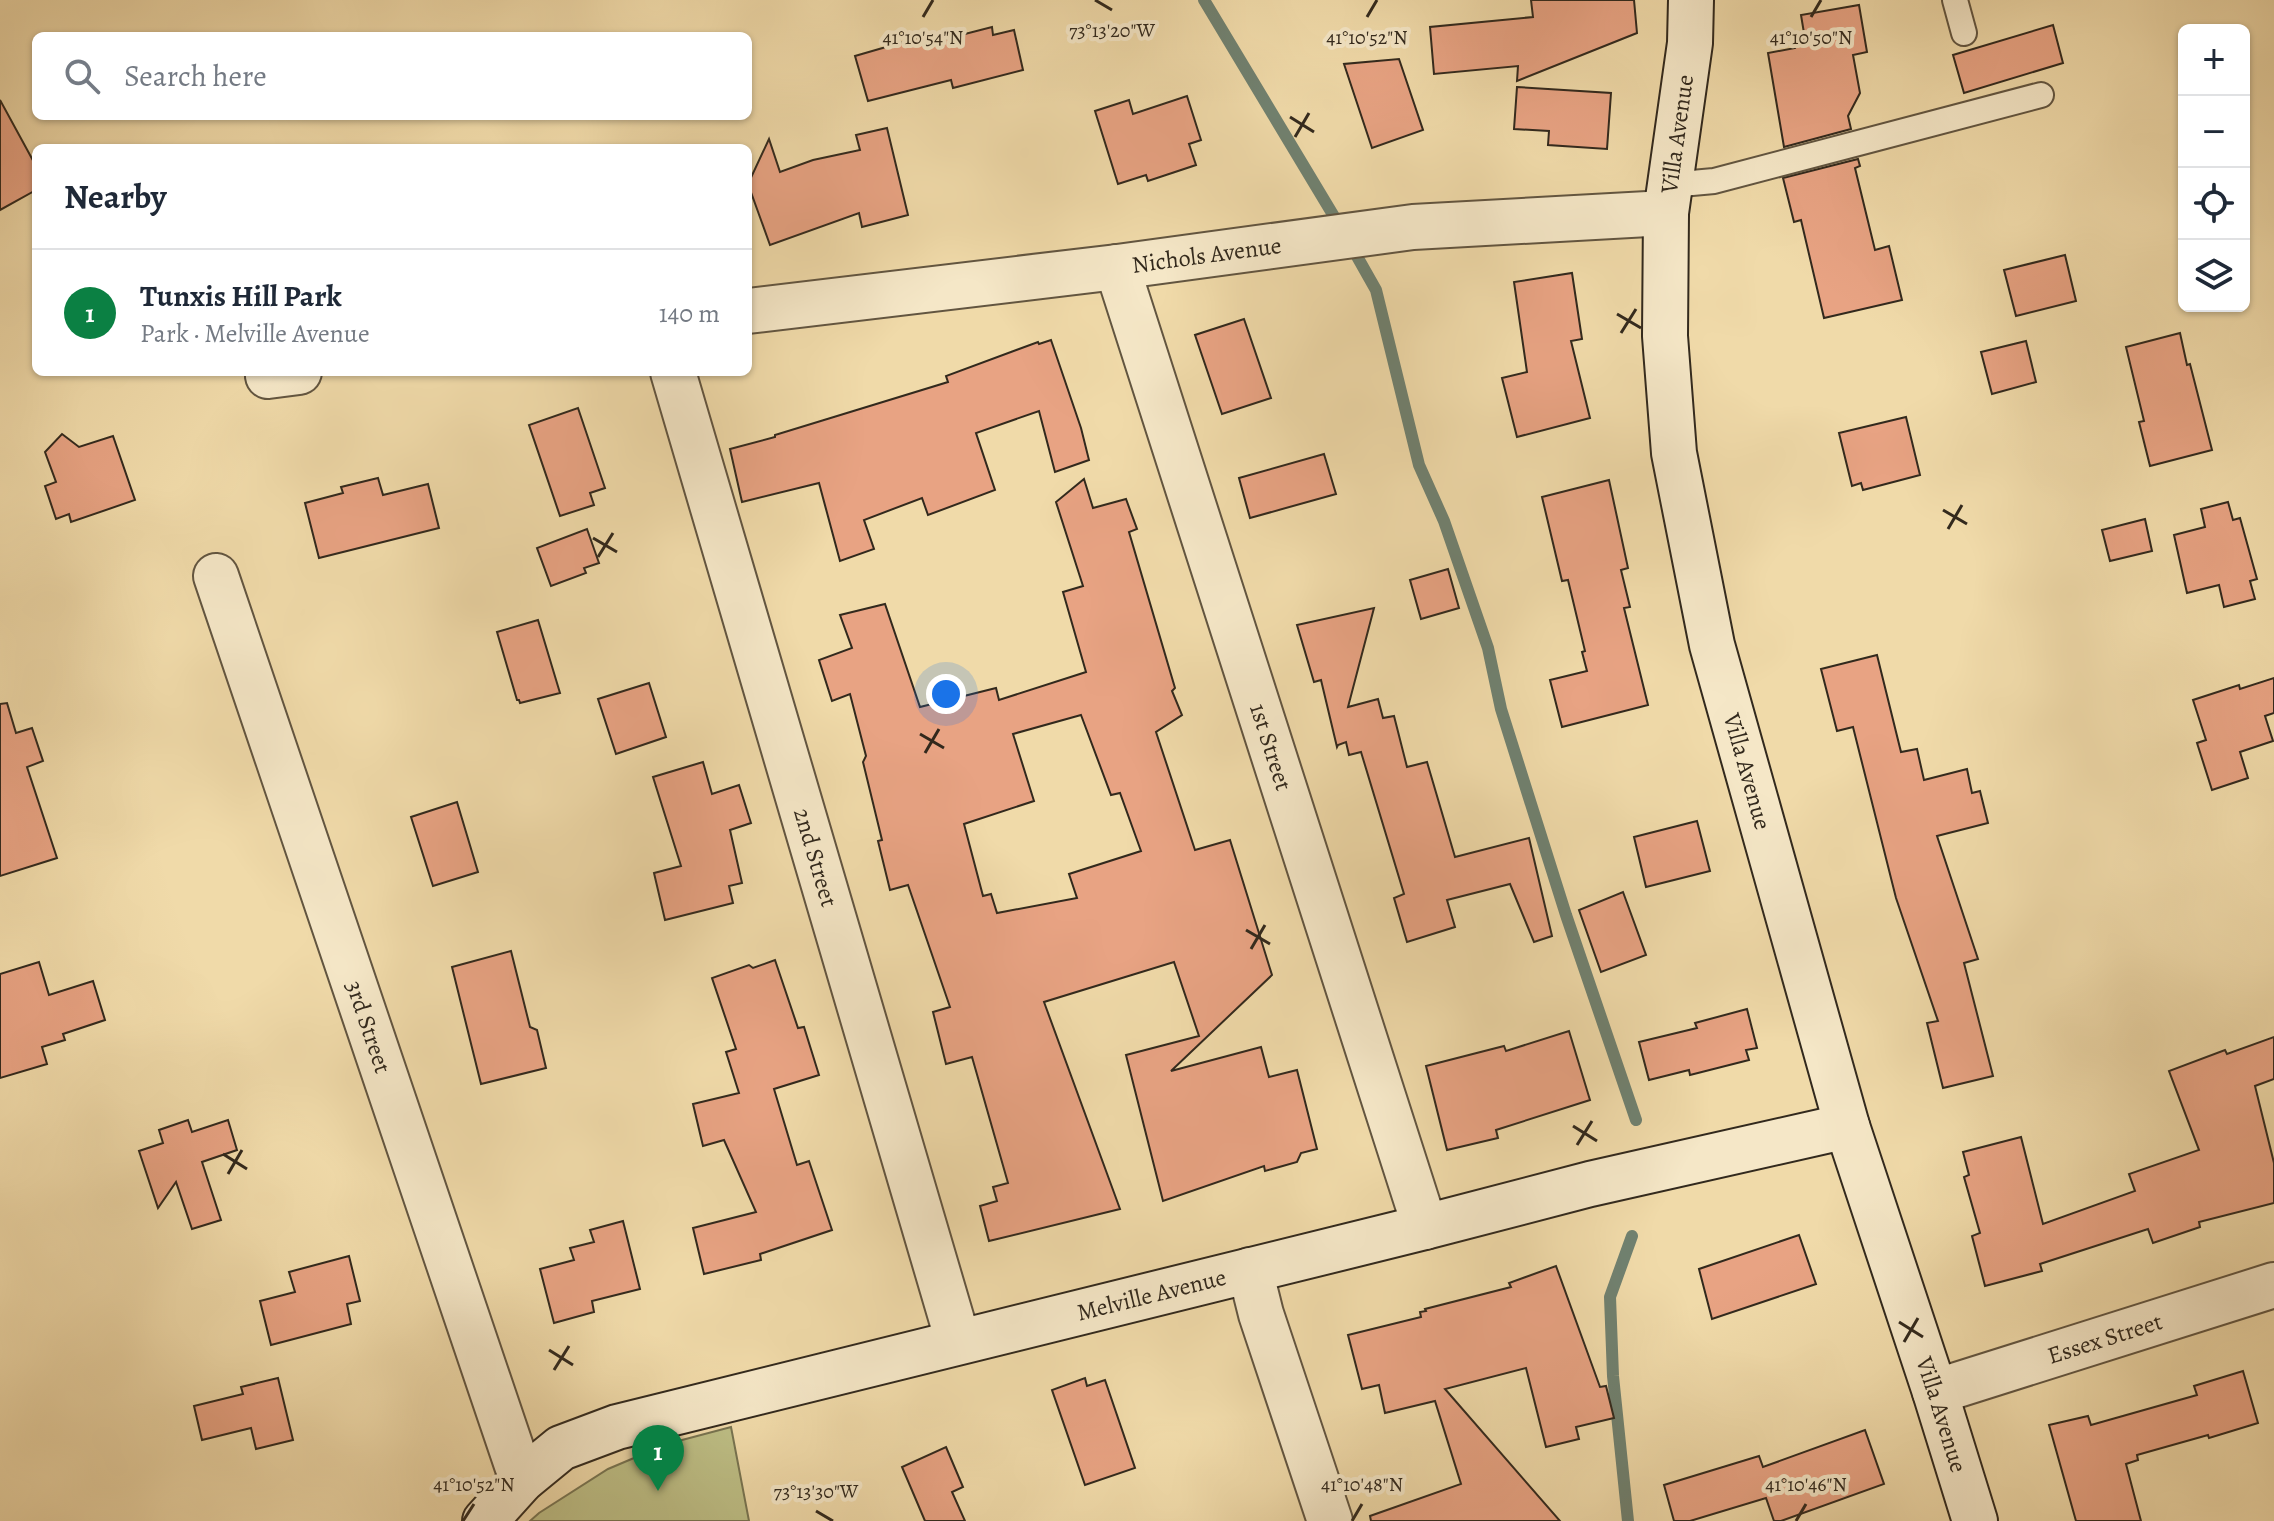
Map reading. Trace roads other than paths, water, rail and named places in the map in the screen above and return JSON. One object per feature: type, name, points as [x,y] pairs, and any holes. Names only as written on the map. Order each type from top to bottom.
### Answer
[{"type":"street","name":"Villa Avenue","points":[[1691,0],[1690,43],[1668,199],[1665,336],[1677,468],[1712,645],[1847,1126],[1975,1521]]},
{"type":"street","name":"Nichols Avenue","points":[[752,311],[1117,267],[1413,227],[1668,199]]},
{"type":"street","name":"1st Street","points":[[1117,267],[1425,1227]]},
{"type":"street","name":"2nd Street","points":[[674,376],[958,1341]]},
{"type":"street","name":"3rd Street","points":[[216,576],[522,1480]]},
{"type":"street","name":"Melville Avenue","points":[[485,1521],[522,1480],[561,1448],[617,1427],[1590,1184],[1847,1126]]},
{"type":"street","points":[[1250,1270],[1261,1314],[1330,1521]]},
{"type":"street","name":"Essex Street","points":[[1935,1392],[2274,1285]]},
{"type":"lane","points":[[1955,0],[1964,33]]},
{"type":"lane","points":[[1668,199],[1714,181],[2041,95]]},
{"type":"waterway","points":[[1204,0],[1341,228]]},
{"type":"waterway","points":[[1350,244],[1376,290],[1419,465],[1444,521],[1488,648],[1501,709],[1566,915],[1636,1120]]},
{"type":"waterway","points":[[1628,1521],[1613,1376],[1610,1297],[1632,1236]]},
{"type":"place","name":"Tunxis Hill Park","points":[[658,1491]]}]
